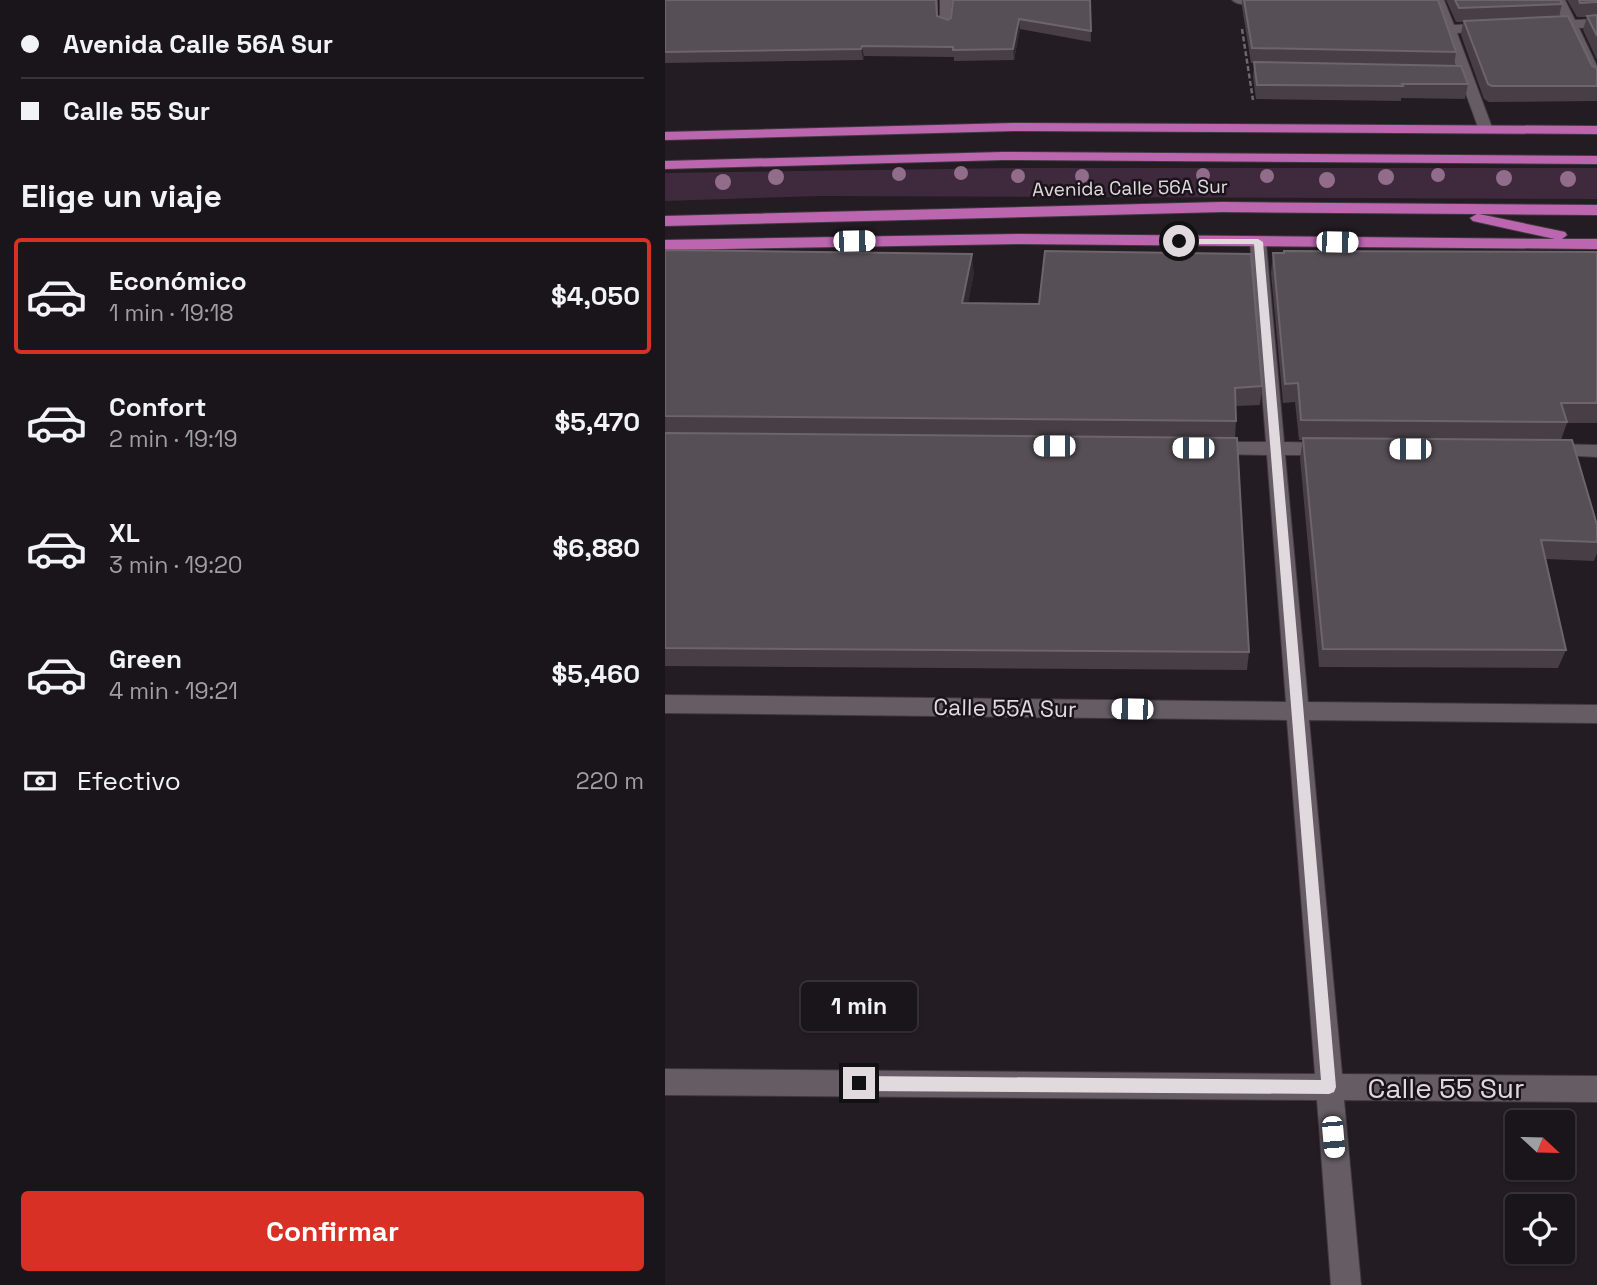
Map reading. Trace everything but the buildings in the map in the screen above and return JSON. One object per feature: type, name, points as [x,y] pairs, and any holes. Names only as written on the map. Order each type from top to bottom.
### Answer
[{"type":"highway","points":[[665,136],[861,129],[1257,127],[1597,130]]},
{"type":"highway","points":[[1326,129],[1451,159]]},
{"type":"highway","name":"Avenida Calle 56A Sur","points":[[665,165],[1016,156],[1597,160]]},
{"type":"highway","name":"Avenida Calle 56A Sur","points":[[665,221],[1222,207],[1597,210]]},
{"type":"highway","points":[[1431,208],[1597,243]]},
{"type":"highway","points":[[665,244],[1019,239],[1597,243]]},
{"type":"street","points":[[1238,0],[1254,0]]},
{"type":"street","points":[[1438,0],[1450,29],[1459,74],[1486,130]]},
{"type":"street","points":[[1559,0],[1597,80]]},
{"type":"street","points":[[1530,25],[1597,23]]},
{"type":"street","points":[[1450,29],[1503,27]]},
{"type":"street","points":[[1258,242],[1346,1285]]},
{"type":"street","points":[[1193,448],[1346,449]]},
{"type":"street","points":[[1527,450],[1597,451]]},
{"type":"street","name":"Calle 55A Sur","points":[[665,704],[1597,714]]},
{"type":"street","name":"Calle 55 Sur","points":[[665,1082],[1597,1089]]},
{"type":"lane","points":[[946,0],[946,25]]},
{"type":"path","points":[[1238,0],[1257,127]]},
{"type":"shaded area","points":[[1013,168],[1597,168],[1597,199],[819,196],[665,201],[665,173]]},
{"type":"route","points":[[859,1083],[1329,1087],[1258,242],[1179,241]]}]
